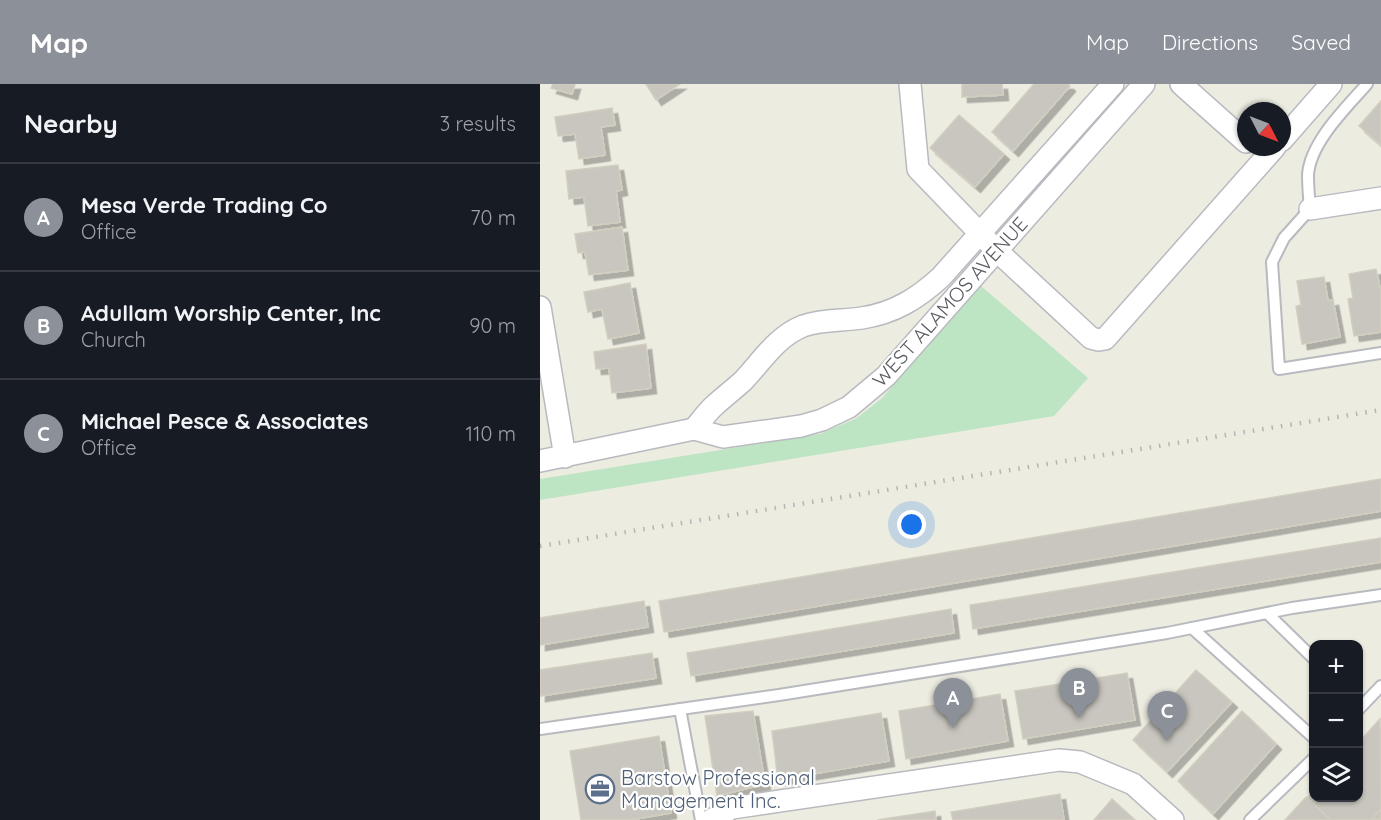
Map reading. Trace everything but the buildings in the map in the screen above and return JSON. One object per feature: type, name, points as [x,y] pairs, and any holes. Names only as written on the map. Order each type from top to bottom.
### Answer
[{"type":"street","points":[[910,84],[918,169],[996,250],[1091,338],[1099,340],[1105,339],[1260,156]]},
{"type":"street","name":"WEST ALAMOS AVENUE","points":[[1113,84],[941,278],[921,295],[897,309],[861,318],[827,320],[803,326],[786,335],[773,345],[744,380],[714,405],[694,429],[723,437],[801,426],[822,420],[849,407],[870,392],[1144,84]]},
{"type":"street","points":[[1181,84],[1237,134]]},
{"type":"street","points":[[1291,130],[1331,84]]},
{"type":"street","points":[[1310,208],[1381,198]]},
{"type":"street","points":[[540,307],[565,457]]},
{"type":"street","points":[[897,309],[918,338]]},
{"type":"street","points":[[540,461],[694,429]]},
{"type":"street","points":[[711,820],[732,808],[1059,760],[1080,762],[1133,784],[1173,820]]},
{"type":"lane","points":[[1367,84],[1327,129],[1308,172],[1310,208],[1284,238],[1272,262],[1279,369],[1381,353]]},
{"type":"lane","points":[[540,737],[544,729],[1192,628],[1267,613],[1381,595]]},
{"type":"lane","points":[[1267,613],[1309,654]]},
{"type":"lane","points":[[1192,628],[1309,733]]},
{"type":"lane","points":[[1363,703],[1381,686]]},
{"type":"lane","points":[[680,709],[701,820]]},
{"type":"lane","points":[[1250,820],[1309,763]]},
{"type":"green space","points":[[981,286],[1088,378],[1054,416],[540,500],[540,479],[820,434],[857,418],[882,398]]},
{"type":"railway","points":[[540,546],[1381,410]]},
{"type":"place","name":"Adullam Worship Center, Inc","points":[[1079,718]]},
{"type":"place","name":"Mesa Verde Trading Co","points":[[953,728]]},
{"type":"place","name":"Michael Pesce & Associates","points":[[1167,741]]},
{"type":"place","name":"Barstow Professional Management Inc.","points":[[600,789]]}]
